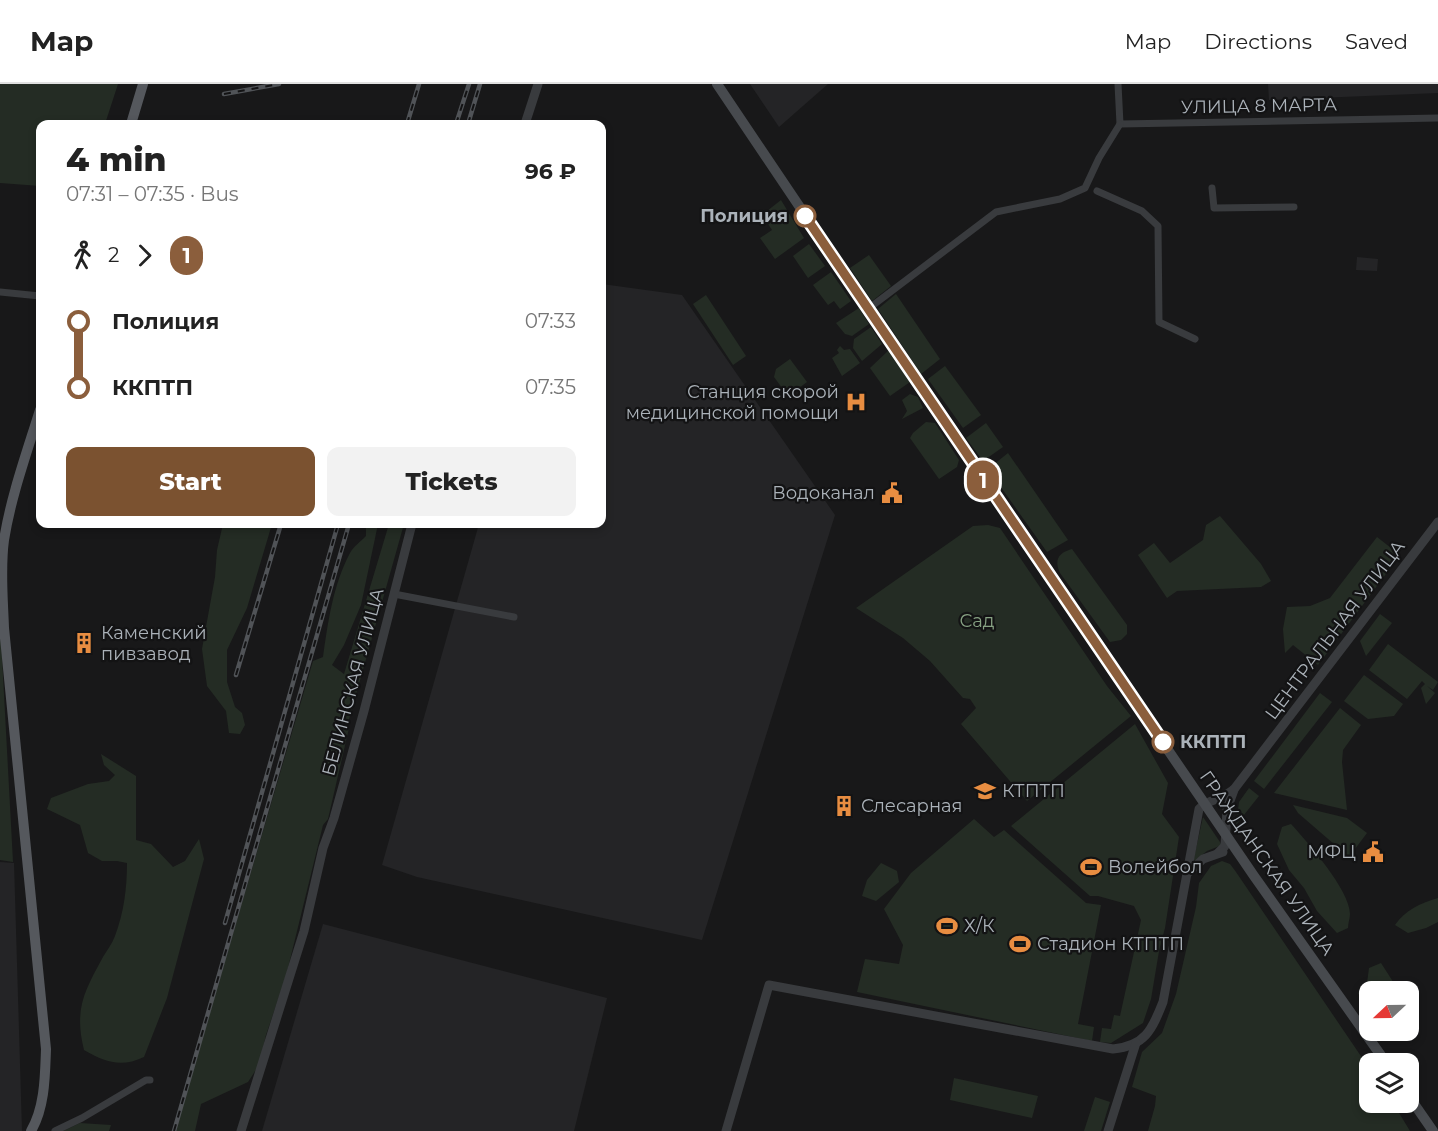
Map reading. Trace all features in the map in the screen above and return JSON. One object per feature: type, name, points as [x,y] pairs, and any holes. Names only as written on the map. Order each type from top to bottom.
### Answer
[{"type":"main road","points":[[131,120],[143,84]]},
{"type":"main road","name":"ГРАЖДАНСКАЯ УЛИЦА","points":[[717,84],[1236,850],[1379,1053]]},
{"type":"main road","points":[[31,1131],[40,1110],[46,1049],[4,628],[3,569],[8,518],[36,424]]},
{"type":"main road","points":[[1419,1111],[1433,1131]]},
{"type":"street","points":[[526,120],[538,84]]},
{"type":"street","points":[[868,309],[996,212],[1060,200],[1085,188],[1120,124],[1118,84]]},
{"type":"street","name":"УЛИЦА 8 МАРТА","points":[[1120,124],[1438,118]]},
{"type":"street","points":[[1212,188],[1214,208],[1294,207]]},
{"type":"street","points":[[1096,191],[1142,211],[1158,226],[1159,322],[1195,339]]},
{"type":"street","points":[[0,292],[36,296]]},
{"type":"street","name":"ЦЕНТРАЛЬНАЯ УЛИЦА","points":[[1205,804],[1224,797],[1235,788],[1438,522]]},
{"type":"street","name":"БЕЛИНСКАЯ УЛИЦА","points":[[241,1131],[304,931],[324,848],[340,797],[411,528]]},
{"type":"street","points":[[393,594],[514,617]]},
{"type":"street","points":[[1218,853],[1226,846],[1229,803],[1235,788]]},
{"type":"street","points":[[726,1131],[769,985],[1113,1049],[1126,1048],[1136,1043],[1147,1035],[1163,1002],[1197,814],[1198,793]]},
{"type":"street","points":[[1197,814],[1201,806],[1205,804]]},
{"type":"street","points":[[1215,818],[1223,820],[1227,816]]},
{"type":"street","points":[[1186,876],[1203,860],[1218,853],[1236,850]]},
{"type":"street","points":[[1108,1131],[1136,1043]]},
{"type":"street","points":[[55,1131],[82,1118],[146,1080],[150,1080]]},
{"type":"shaded area","points":[[750,84],[828,84],[779,127]]},
{"type":"shaded area","points":[[1268,84],[1438,84],[1438,93],[1269,100]]},
{"type":"shaded area","points":[[1357,257],[1378,259],[1377,271],[1356,270]]},
{"type":"shaded area","points":[[606,285],[682,295],[835,515],[702,940],[417,877],[382,865],[478,528],[606,528]]},
{"type":"shaded area","points":[[0,862],[14,863],[22,1131],[0,1131]]},
{"type":"shaded area","points":[[323,924],[607,998],[574,1131],[262,1131]]},
{"type":"green space","points":[[0,84],[118,84],[106,120],[36,120],[36,186],[0,183]]},
{"type":"green space","points":[[781,200],[804,238],[775,259],[760,238],[772,230],[762,215]]},
{"type":"green space","points":[[809,244],[825,266],[808,278],[793,256]]},
{"type":"green space","points":[[869,255],[891,286],[872,301],[850,268]]},
{"type":"green space","points":[[831,272],[851,301],[840,309],[834,301],[828,305],[813,285]]},
{"type":"green space","points":[[896,294],[940,359],[921,374],[878,309]]},
{"type":"green space","points":[[706,295],[746,356],[733,365],[693,304]]},
{"type":"green space","points":[[859,308],[869,324],[852,336],[845,334],[836,323]]},
{"type":"green space","points":[[871,327],[882,344],[862,361],[853,348],[854,339]]},
{"type":"green space","points":[[840,346],[844,350],[850,349],[860,363],[842,376],[832,358],[839,353],[837,350]]},
{"type":"green space","points":[[889,350],[910,382],[890,396],[870,368]]},
{"type":"green space","points":[[790,359],[807,382],[788,396],[774,377],[776,369]]},
{"type":"green space","points":[[945,366],[981,415],[963,428],[928,379]]},
{"type":"green space","points":[[910,394],[918,397],[923,408],[902,419],[907,411],[902,400]]},
{"type":"green space","points":[[926,422],[935,423],[959,460],[957,467],[939,479],[910,438]]},
{"type":"green space","points":[[986,423],[1003,447],[983,461],[966,438]]},
{"type":"green space","points":[[1008,453],[1068,540],[1047,552],[988,469]]},
{"type":"green space","points":[[1220,516],[1261,564],[1271,581],[1261,587],[1177,591],[1167,598],[1138,555],[1154,543],[1170,563],[1203,540],[1206,525]]},
{"type":"green space","name":"Сад","points":[[988,525],[1000,528],[1107,686],[1131,716],[1027,801],[961,724],[976,708],[970,699],[963,698],[930,661],[903,638],[856,608],[973,526]]},
{"type":"green space","points":[[222,528],[271,528],[247,608],[227,650],[227,682],[235,707],[242,713],[245,725],[240,734],[229,733],[226,711],[207,686],[202,649],[215,577],[217,550]]},
{"type":"green space","points":[[366,528],[377,528],[361,605],[344,645],[332,665],[344,674],[388,528],[403,528],[348,723],[349,728],[328,819],[323,825],[286,976],[266,1035],[259,1065],[248,1082],[201,1104],[195,1131],[175,1131],[313,661],[323,657],[329,617],[339,578],[351,551],[366,536]]},
{"type":"green space","points":[[1377,537],[1400,555],[1318,665],[1293,645],[1285,653],[1283,629],[1287,607],[1310,606],[1330,598]]},
{"type":"green space","points":[[1072,549],[1127,625],[1127,634],[1121,640],[1110,642],[1060,573],[1058,558]]},
{"type":"green space","points":[[1380,614],[1392,623],[1366,656],[1360,641]]},
{"type":"green space","points":[[0,620],[13,862],[0,860]]},
{"type":"green space","points":[[1388,644],[1438,682],[1433,690],[1427,686],[1435,693],[1426,704],[1421,688],[1425,684],[1422,681],[1407,699],[1369,670]]},
{"type":"green space","points":[[1364,675],[1403,704],[1394,716],[1368,719],[1344,701]]},
{"type":"green space","points":[[1320,693],[1332,702],[1264,789],[1254,781]]},
{"type":"green space","points":[[1340,708],[1361,725],[1343,750],[1347,810],[1274,793]]},
{"type":"green space","points":[[1135,724],[1168,783],[1162,814],[1179,837],[1165,928],[1151,999],[1143,1023],[1111,1043],[1100,1042],[1102,1028],[1111,1029],[1114,1015],[1120,1016],[1141,920],[1134,906],[1090,896],[1011,826]]},
{"type":"green space","points":[[101,754],[136,776],[136,840],[151,844],[173,867],[185,861],[199,839],[204,859],[167,998],[144,1057],[120,1063],[99,1058],[84,1050],[80,1023],[86,991],[112,942],[121,918],[127,863],[102,861],[88,853],[80,825],[47,809],[51,798],[88,784],[109,781],[115,775],[104,765]]},
{"type":"green space","points":[[1249,788],[1259,796],[1236,825],[1239,802]]},
{"type":"green space","points":[[1293,805],[1347,818],[1367,833],[1349,857],[1298,813]]},
{"type":"green space","points":[[1203,817],[1222,845],[1207,851],[1193,862]]},
{"type":"green space","points":[[974,819],[994,837],[1004,830],[1086,903],[1101,905],[1078,1024],[1094,1027],[1092,1041],[857,992],[865,959],[899,964],[903,945],[884,909],[911,873]]},
{"type":"green space","points":[[1291,824],[1343,892],[1350,914],[1348,928],[1337,933],[1317,911],[1304,888],[1289,870],[1277,844],[1282,827]]},
{"type":"green space","points":[[1222,861],[1230,864],[1359,1053],[1359,1113],[1399,1113],[1410,1131],[1148,1131],[1156,1096],[1132,1087],[1142,1052],[1162,1033],[1176,994],[1196,907],[1199,883],[1211,866]]},
{"type":"green space","points":[[881,863],[897,871],[899,882],[876,901],[862,896],[867,880]]},
{"type":"green space","points":[[1438,898],[1438,922],[1408,933],[1395,925],[1414,908]]},
{"type":"green space","points":[[1381,963],[1393,981],[1367,981],[1369,968]]},
{"type":"green space","points":[[954,1078],[1038,1096],[1032,1118],[950,1100]]},
{"type":"green space","points":[[1095,1097],[1110,1102],[1101,1131],[1084,1131]]},
{"type":"green space","points":[[80,1123],[111,1125],[109,1131],[63,1131]]},
{"type":"railway","points":[[224,94],[279,84]]},
{"type":"railway","points":[[408,120],[419,84]]},
{"type":"railway","points":[[457,120],[469,84]]},
{"type":"railway","points":[[469,120],[480,84]]},
{"type":"railway","points":[[236,675],[280,528]]},
{"type":"railway","points":[[225,923],[337,528]]},
{"type":"railway","points":[[174,1131],[348,528]]},
{"type":"bus line","name":"1","points":[[805,216],[1163,742]]},
{"type":"place","name":"Полиция","points":[[805,216]]},
{"type":"place","name":"Станция скорой медицинской помощи","points":[[856,402]]},
{"type":"place","name":"Водоканал","points":[[892,493]]},
{"type":"place","name":"Каменский пивзавод","points":[[84,643]]},
{"type":"place","name":"ККПТП","points":[[1163,742]]},
{"type":"place","name":"КТПТП","points":[[985,791]]},
{"type":"place","name":"Слесарная","points":[[844,806]]},
{"type":"place","name":"МФЦ","points":[[1373,852]]},
{"type":"place","name":"Волейбол","points":[[1091,867]]},
{"type":"place","name":"Х/К","points":[[947,926]]},
{"type":"place","name":"Стадион КТПТП","points":[[1020,944]]}]
